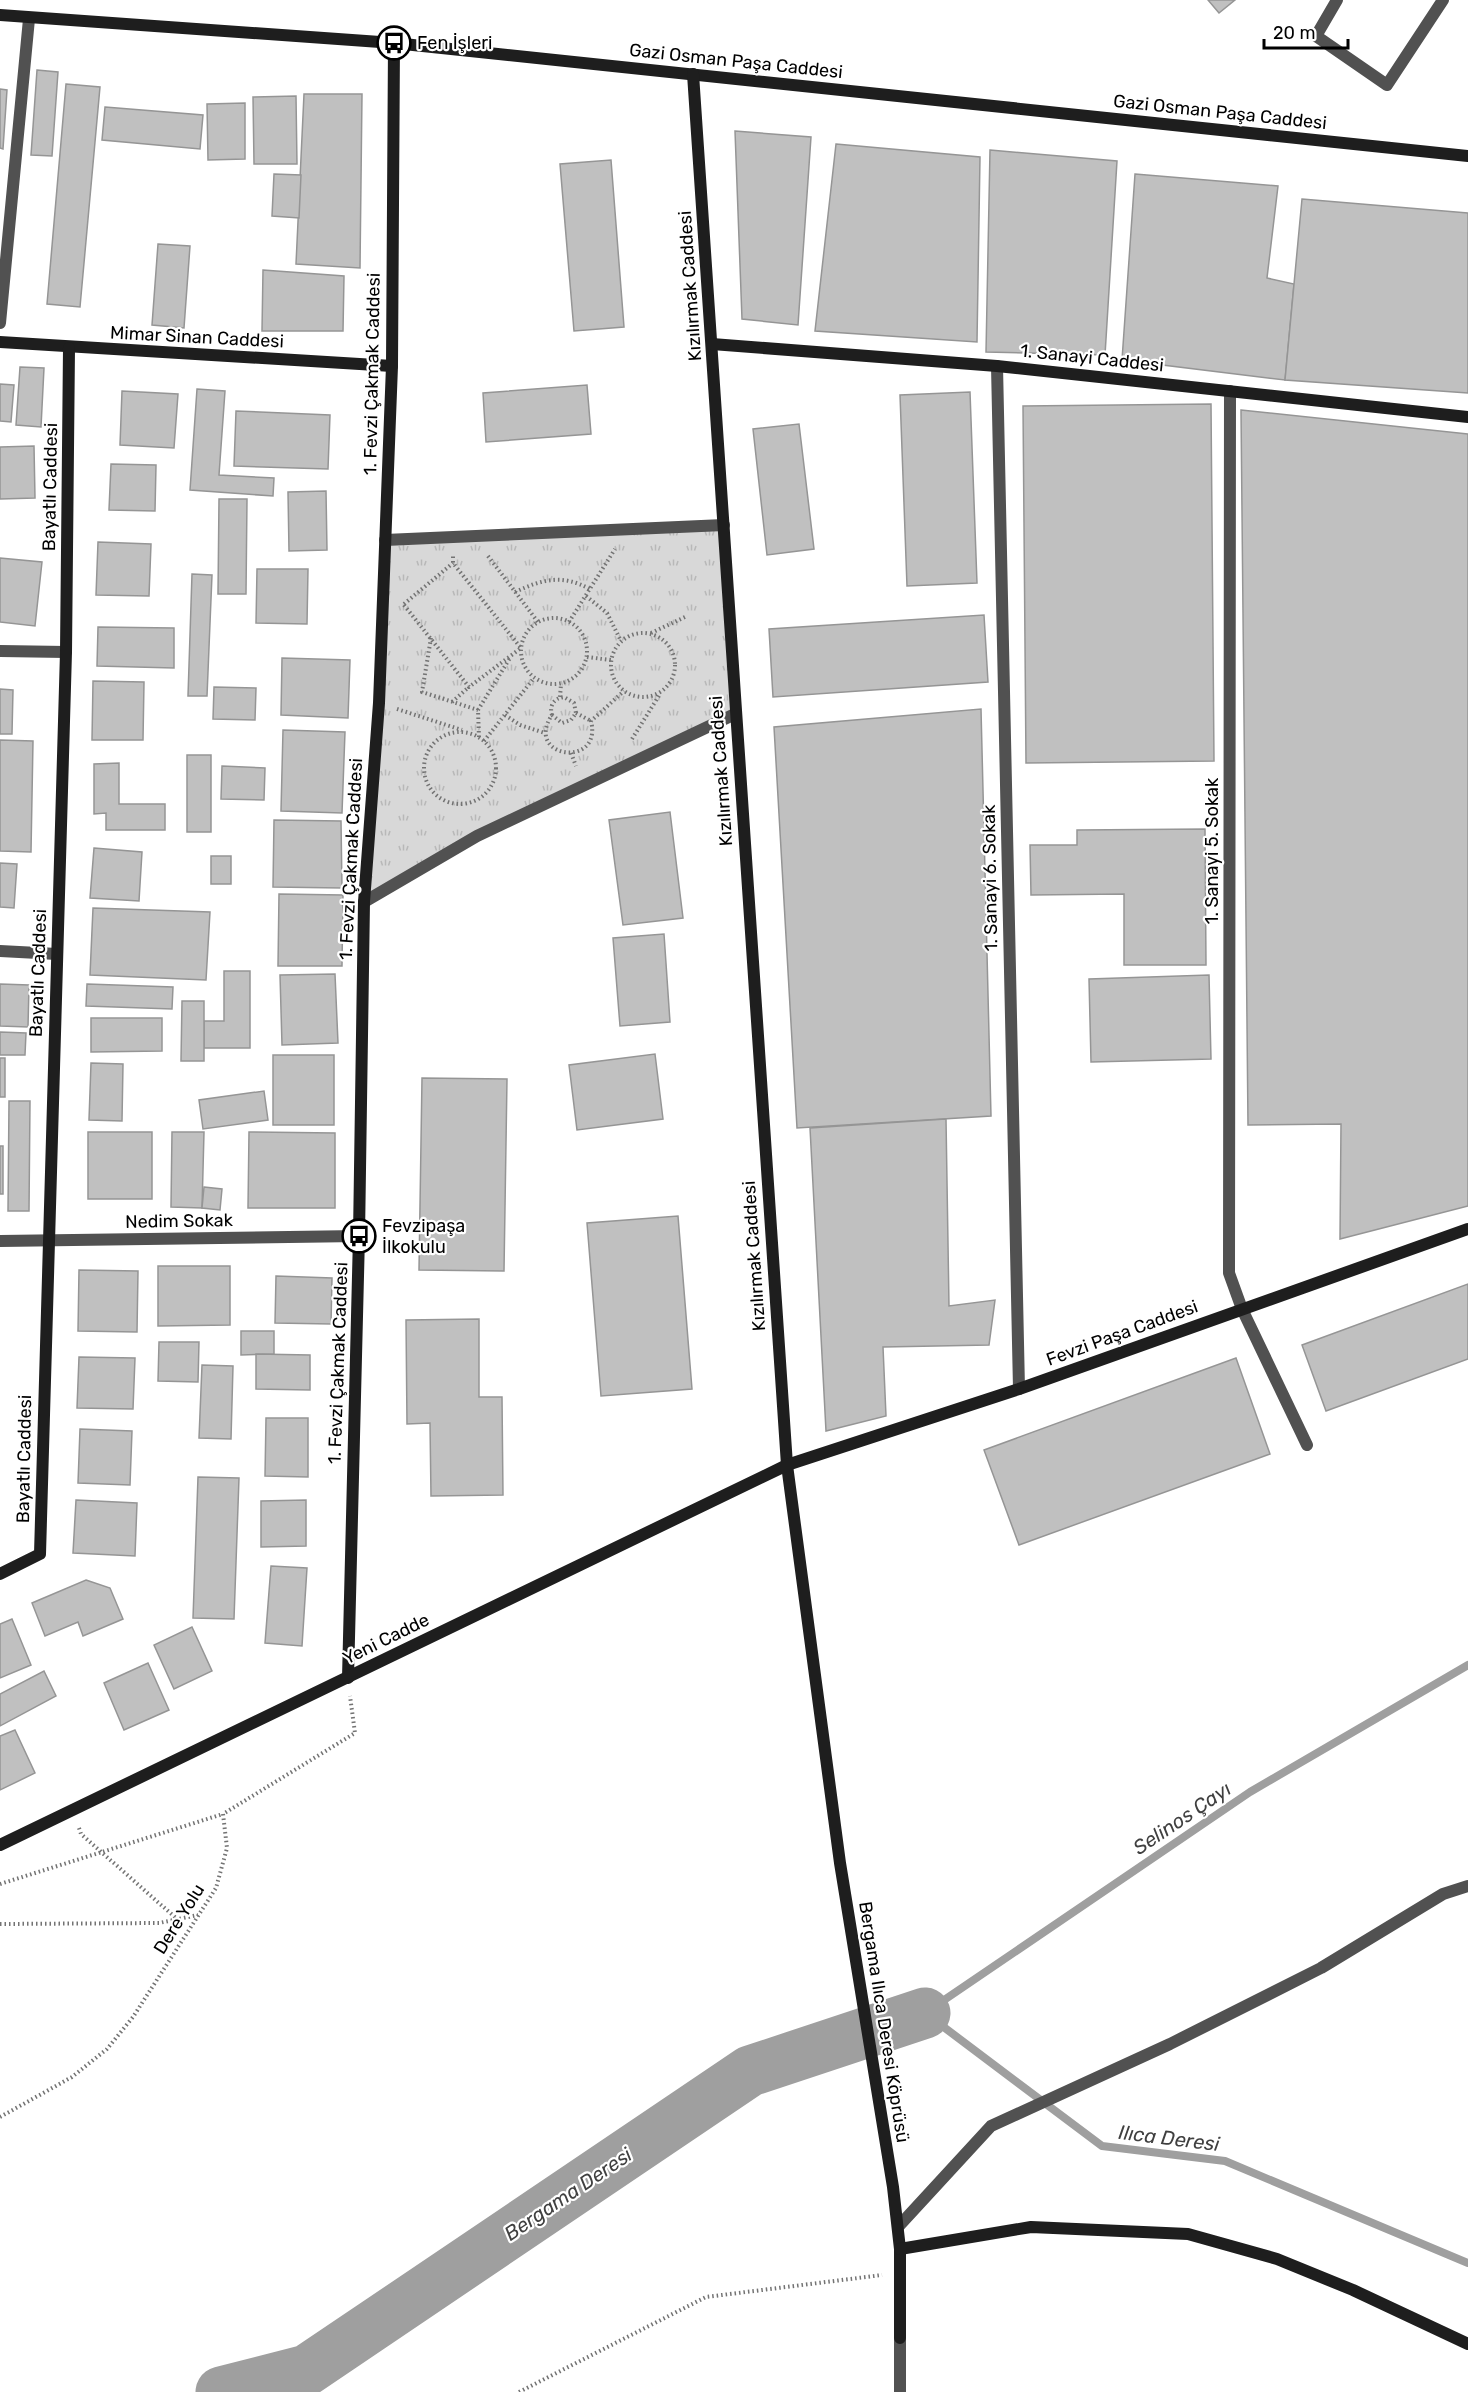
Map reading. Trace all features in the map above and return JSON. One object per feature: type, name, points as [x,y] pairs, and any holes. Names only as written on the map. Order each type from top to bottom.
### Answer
[{"type":"street","points":[[1337,0],[1316,36],[1388,86],[1443,0]]},
{"type":"street","name":"Gazi Osman Paşa Caddesi","points":[[0,15],[29,20],[122,23],[394,43],[1468,156]]},
{"type":"street","points":[[0,323],[29,20]]},
{"type":"street","name":"1. Fevzi Çakmak Caddesi","points":[[348,1678],[359,1236],[364,902],[379,703],[392,366],[394,43]]},
{"type":"street","name":"Kızılırmak Caddesi","points":[[693,74],[787,1465],[840,1863]]},
{"type":"street","name":"Mimar Sinan Caddesi","points":[[0,342],[392,366]]},
{"type":"street","name":"1. Sanayi Caddesi","points":[[712,344],[997,366],[1468,417]]},
{"type":"street","name":"Bayatlı Caddesi","points":[[0,1574],[40,1554],[47,1241],[66,652],[69,348]]},
{"type":"street","name":"1. Sanayi 6. Sokak","points":[[997,366],[1019,1389]]},
{"type":"street","name":"1. Sanayi 5. Sokak","points":[[1230,391],[1230,1273],[1242,1309],[1307,1445]]},
{"type":"street","points":[[385,540],[724,525]]},
{"type":"street","points":[[0,651],[66,652]]},
{"type":"street","points":[[364,902],[477,836],[735,714]]},
{"type":"street","points":[[0,951],[57,954]]},
{"type":"street","name":"Fevzi Paşa Caddesi","points":[[787,1465],[1019,1389],[1468,1229]]},
{"type":"street","name":"Nedim Sokak","points":[[0,1241],[359,1236]]},
{"type":"street","name":"Yeni Cadde","points":[[0,1845],[787,1465]]},
{"type":"street","name":"Bergama Ilıca Deresi Köprüsü","points":[[840,1863],[898,2227],[900,2392]]},
{"type":"street","points":[[898,2227],[991,2126],[1210,2024],[1321,1968],[1443,1894],[1468,1886]]},
{"type":"street","points":[[900,2249],[1031,2227],[1188,2234],[1277,2259],[1353,2290],[1468,2344]]},
{"type":"path","points":[[569,622],[628,529]]},
{"type":"path","points":[[452,702],[521,648],[530,629],[538,622],[559,618],[569,622],[584,636],[587,657],[576,677],[561,684],[544,683],[534,678],[522,659],[521,648],[453,563],[454,536]]},
{"type":"path","points":[[473,536],[538,622]]},
{"type":"path","points":[[404,604],[453,563]]},
{"type":"path","points":[[515,592],[541,581],[556,578],[574,581],[590,589]]},
{"type":"path","points":[[586,596],[607,613],[621,641]]},
{"type":"path","points":[[383,601],[404,604],[469,687]]},
{"type":"path","points":[[660,693],[639,698],[624,691],[614,680],[611,660],[621,641],[630,635],[650,633],[685,617]]},
{"type":"path","points":[[630,743],[660,693],[674,676],[674,654],[661,637],[650,633]]},
{"type":"path","points":[[431,638],[422,692],[478,710]]},
{"type":"path","points":[[479,737],[478,710],[512,655]]},
{"type":"path","points":[[587,657],[611,660]]},
{"type":"path","points":[[484,741],[534,678]]},
{"type":"path","points":[[561,684],[560,697],[552,705],[552,715],[556,721],[565,723],[571,720],[576,713]]},
{"type":"path","points":[[591,721],[615,702],[624,691]]},
{"type":"path","points":[[560,697],[572,701],[576,713],[591,721]]},
{"type":"path","points":[[379,703],[468,732],[484,741],[494,756],[496,768],[489,790],[470,804],[447,803],[429,788],[424,777],[423,765],[426,753],[443,735],[468,732]]},
{"type":"path","points":[[505,715],[520,724],[545,733]]},
{"type":"path","points":[[552,715],[546,724],[545,733],[549,742],[558,751],[576,753],[585,748],[591,740],[591,721]]},
{"type":"path","points":[[0,1884],[10,1883],[223,1814],[355,1733],[348,1678]]},
{"type":"path","points":[[72,1809],[81,1834],[103,1851],[177,1919]]},
{"type":"path","name":"Dere Yolu","points":[[0,2117],[72,2077],[107,2049],[134,2017],[216,1888],[227,1848],[223,1814]]},
{"type":"path","points":[[0,1924],[159,1923],[199,1914]]},
{"type":"path","points":[[519,2392],[706,2297],[900,2273]]},
{"type":"green space","points":[[724,525],[735,714],[477,836],[364,902],[385,540]]},
{"type":"building","points":[[1208,0],[1235,0],[1219,13]]},
{"type":"building","points":[[37,70],[58,72],[52,156],[31,155]]},
{"type":"building","points":[[66,84],[100,87],[80,307],[47,304]]},
{"type":"building","points":[[0,89],[7,90],[3,149],[0,148]]},
{"type":"building","points":[[304,94],[362,94],[360,268],[296,264]]},
{"type":"building","points":[[296,96],[297,164],[254,164],[253,97]]},
{"type":"building","points":[[245,103],[245,159],[208,160],[207,104]]},
{"type":"building","points":[[105,107],[203,115],[200,149],[102,140]]},
{"type":"building","points":[[735,131],[811,137],[798,325],[742,319]]},
{"type":"building","points":[[836,144],[980,157],[977,342],[815,331]]},
{"type":"building","points":[[990,150],[1117,161],[1105,355],[986,352]]},
{"type":"building","points":[[611,160],[624,327],[574,331],[560,164]]},
{"type":"building","points":[[274,174],[301,175],[299,218],[272,216]]},
{"type":"building","points":[[1135,174],[1278,186],[1267,278],[1294,284],[1285,380],[1122,360]]},
{"type":"building","points":[[1302,199],[1468,213],[1468,393],[1285,380]]},
{"type":"building","points":[[158,244],[190,246],[184,328],[152,325]]},
{"type":"building","points":[[263,270],[344,276],[343,331],[262,331]]},
{"type":"building","points":[[20,367],[44,368],[41,427],[16,425]]},
{"type":"building","points":[[0,384],[14,385],[11,422],[0,421]]},
{"type":"building","points":[[587,385],[591,434],[486,442],[483,393]]},
{"type":"building","points":[[197,389],[225,391],[219,475],[274,478],[273,496],[190,490]]},
{"type":"building","points":[[122,391],[178,394],[174,448],[120,445]]},
{"type":"building","points":[[970,392],[977,583],[907,586],[900,395]]},
{"type":"building","points":[[1211,404],[1214,761],[1026,763],[1023,406]]},
{"type":"building","points":[[1241,410],[1468,434],[1468,1206],[1340,1239],[1341,1124],[1248,1125]]},
{"type":"building","points":[[236,411],[330,415],[328,469],[234,466]]},
{"type":"building","points":[[799,424],[814,549],[767,555],[753,429]]},
{"type":"building","points":[[34,446],[35,498],[0,499],[0,447]]},
{"type":"building","points":[[111,464],[156,465],[155,511],[109,510]]},
{"type":"building","points":[[326,491],[327,550],[289,551],[288,492]]},
{"type":"building","points":[[219,499],[247,499],[246,594],[218,594]]},
{"type":"building","points":[[98,542],[151,544],[149,596],[96,595]]},
{"type":"building","points":[[0,558],[42,562],[35,626],[0,622]]},
{"type":"building","points":[[257,569],[308,569],[307,624],[256,623]]},
{"type":"building","points":[[192,574],[212,575],[207,696],[188,696]]},
{"type":"building","points":[[984,615],[988,682],[773,697],[769,629]]},
{"type":"building","points":[[98,627],[174,628],[174,668],[97,666]]},
{"type":"building","points":[[282,658],[350,660],[348,718],[281,715]]},
{"type":"building","points":[[93,681],[144,682],[143,740],[92,740]]},
{"type":"building","points":[[214,687],[256,688],[255,720],[213,719]]},
{"type":"building","points":[[0,689],[13,690],[12,734],[0,734]]},
{"type":"building","points":[[981,709],[991,1116],[797,1128],[774,727]]},
{"type":"building","points":[[283,730],[345,732],[342,813],[281,811]]},
{"type":"building","points":[[0,740],[33,741],[31,852],[0,851]]},
{"type":"building","points":[[187,755],[211,755],[211,832],[187,832]]},
{"type":"building","points":[[119,763],[119,804],[165,804],[165,830],[106,830],[106,813],[94,814],[94,764]]},
{"type":"building","points":[[222,766],[265,768],[264,800],[221,799]]},
{"type":"building","points":[[670,812],[683,918],[623,925],[609,820]]},
{"type":"building","points":[[274,820],[341,821],[342,888],[273,887]]},
{"type":"building","points":[[1205,829],[1206,965],[1124,965],[1124,894],[1031,895],[1030,845],[1077,845],[1077,830]]},
{"type":"building","points":[[94,848],[142,852],[139,901],[90,898]]},
{"type":"building","points":[[211,856],[231,856],[231,884],[211,884]]},
{"type":"building","points":[[0,863],[17,864],[14,908],[0,907]]},
{"type":"building","points":[[279,894],[343,895],[342,966],[278,966]]},
{"type":"building","points":[[93,908],[210,912],[206,980],[90,975]]},
{"type":"building","points":[[664,934],[670,1022],[620,1026],[613,938]]},
{"type":"building","points":[[224,971],[250,971],[250,1048],[204,1048],[204,1021],[224,1021]]},
{"type":"building","points":[[335,974],[338,1043],[282,1045],[280,975]]},
{"type":"building","points":[[1209,975],[1211,1059],[1091,1062],[1089,979]]},
{"type":"building","points":[[0,984],[29,985],[28,1027],[0,1026]]},
{"type":"building","points":[[87,984],[173,987],[172,1009],[86,1006]]},
{"type":"building","points":[[182,1001],[204,1001],[204,1061],[181,1061]]},
{"type":"building","points":[[91,1018],[162,1018],[162,1051],[91,1052]]},
{"type":"building","points":[[0,1032],[26,1033],[25,1055],[0,1055]]},
{"type":"building","points":[[655,1054],[663,1119],[577,1130],[569,1065]]},
{"type":"building","points":[[273,1055],[334,1055],[334,1125],[273,1125]]},
{"type":"building","points":[[0,1058],[5,1058],[5,1097],[0,1097]]},
{"type":"building","points":[[91,1063],[123,1064],[122,1121],[89,1120]]},
{"type":"building","points":[[422,1078],[507,1079],[504,1271],[419,1270]]},
{"type":"building","points":[[264,1091],[268,1120],[203,1129],[199,1100]]},
{"type":"building","points":[[9,1101],[30,1101],[29,1211],[8,1211]]},
{"type":"building","points":[[946,1119],[949,1306],[995,1300],[989,1345],[883,1347],[886,1416],[826,1431],[810,1128]]},
{"type":"building","points":[[88,1132],[152,1132],[152,1199],[88,1199]]},
{"type":"building","points":[[172,1132],[204,1132],[202,1208],[171,1207]]},
{"type":"building","points":[[249,1132],[335,1133],[335,1208],[248,1208]]},
{"type":"building","points":[[0,1146],[3,1146],[3,1194],[0,1194]]},
{"type":"building","points":[[204,1187],[222,1189],[220,1210],[202,1208]]},
{"type":"building","points":[[678,1216],[692,1389],[601,1396],[587,1223]]},
{"type":"building","points":[[158,1266],[230,1266],[230,1325],[158,1326]]},
{"type":"building","points":[[79,1270],[138,1271],[137,1332],[78,1331]]},
{"type":"building","points":[[276,1276],[332,1278],[331,1324],[275,1323]]},
{"type":"building","points":[[1468,1284],[1468,1359],[1326,1411],[1302,1345]]},
{"type":"building","points":[[479,1319],[479,1397],[502,1397],[503,1495],[431,1496],[430,1423],[407,1424],[406,1320]]},
{"type":"building","points":[[241,1331],[274,1331],[274,1354],[241,1355]]},
{"type":"building","points":[[159,1342],[199,1342],[198,1382],[158,1381]]},
{"type":"building","points":[[256,1354],[310,1355],[310,1390],[256,1389]]},
{"type":"building","points":[[79,1357],[135,1358],[133,1409],[77,1408]]},
{"type":"building","points":[[1236,1358],[1270,1454],[1019,1545],[984,1450]]},
{"type":"building","points":[[202,1365],[233,1366],[231,1439],[199,1438]]},
{"type":"building","points":[[266,1418],[308,1418],[308,1477],[265,1476]]},
{"type":"building","points":[[80,1429],[132,1431],[130,1485],[78,1483]]},
{"type":"building","points":[[198,1477],[239,1478],[234,1619],[193,1618]]},
{"type":"building","points":[[76,1500],[137,1503],[135,1556],[73,1553]]},
{"type":"building","points":[[306,1500],[306,1546],[261,1547],[261,1501]]},
{"type":"building","points":[[271,1566],[307,1568],[302,1646],[265,1643]]},
{"type":"building","points":[[86,1580],[110,1588],[123,1619],[83,1636],[78,1622],[45,1636],[32,1603]]},
{"type":"building","points":[[12,1619],[31,1665],[0,1678],[0,1624]]},
{"type":"building","points":[[192,1627],[212,1671],[174,1689],[154,1645]]},
{"type":"building","points":[[148,1663],[169,1710],[124,1730],[104,1683]]},
{"type":"building","points":[[44,1671],[56,1696],[0,1726],[0,1694]]},
{"type":"building","points":[[15,1730],[35,1773],[0,1790],[0,1736]]},
{"type":"waterway","name":"Selinos Çayı","points":[[1468,1665],[1250,1792],[925,2013],[1102,2146],[1225,2161],[1468,2263]]},
{"type":"waterway","name":"Bergama Deresi","points":[[221,2392],[307,2370],[750,2071],[925,2013]]},
{"type":"place","name":"Fen İşleri","points":[[394,43]]},
{"type":"place","name":"Fevzipaşa İlkokulu","points":[[359,1236]]},
{"type":"water label","name":"Ilıca Deresi","points":[[1169,2138]]}]
